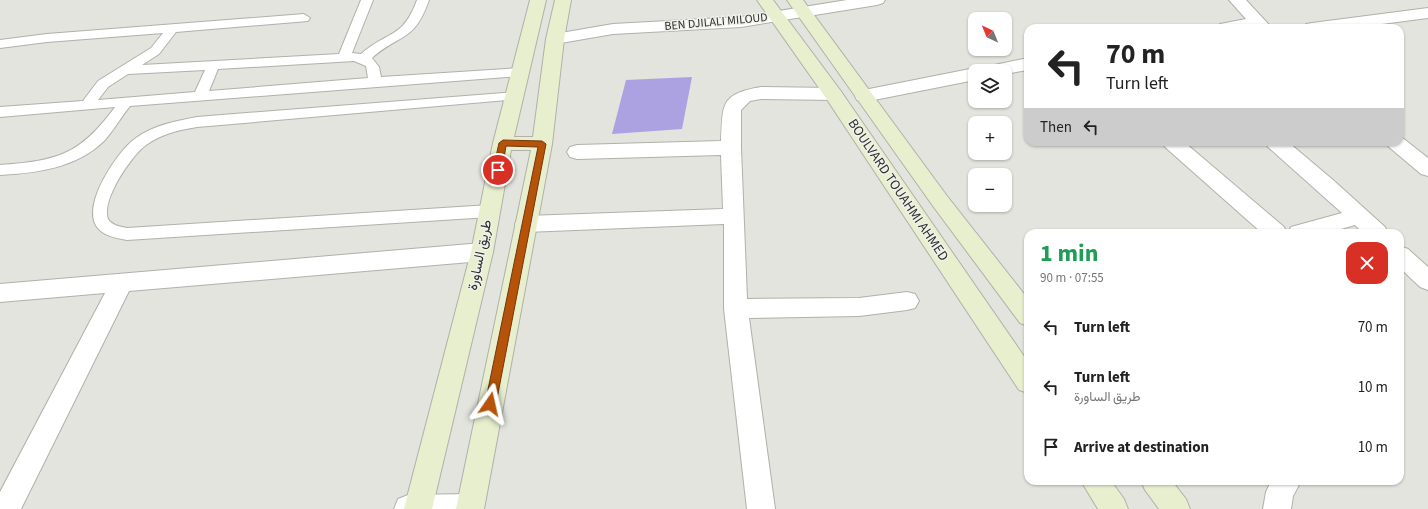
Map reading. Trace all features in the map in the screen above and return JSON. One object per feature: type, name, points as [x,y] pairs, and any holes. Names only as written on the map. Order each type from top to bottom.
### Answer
[{"type":"main road","name":"طريق الساورة","points":[[414,509],[482,252],[503,143],[538,0]]},
{"type":"main road","points":[[470,508],[542,144],[555,39],[563,0]]},
{"type":"main road","name":"BOULVARD TOUAHMI AHMED","points":[[799,6],[940,201],[1024,311]]},
{"type":"main road","name":"BOULVARD TOUAHMI AHMED","points":[[770,8],[833,94],[1024,376]]},
{"type":"main road","points":[[503,143],[542,144]]},
{"type":"main road","points":[[1098,485],[1114,509]]},
{"type":"main road","points":[[1157,485],[1176,509]]},
{"type":"street","name":"BEN DJILALI MILOUD","points":[[555,39],[613,29],[741,22],[770,8],[877,0]]},
{"type":"street","points":[[1237,0],[1261,24]]},
{"type":"street","points":[[1343,24],[1428,13]]},
{"type":"street","points":[[1012,67],[1024,65]]},
{"type":"street","points":[[864,96],[968,75]]},
{"type":"street","points":[[761,509],[736,309],[731,148],[732,110],[737,102],[744,96],[761,93],[833,94]]},
{"type":"street","points":[[1177,146],[1271,229]]},
{"type":"street","points":[[1280,146],[1373,229]]},
{"type":"street","points":[[1401,146],[1428,169]]},
{"type":"street","points":[[577,152],[731,148]]},
{"type":"street","points":[[526,224],[734,216]]},
{"type":"street","points":[[1313,229],[1359,216]]},
{"type":"street","points":[[0,293],[482,252]]},
{"type":"street","points":[[1404,259],[1428,281]]},
{"type":"street","points":[[6,509],[122,283]]},
{"type":"street","points":[[736,309],[859,307],[907,301]]},
{"type":"street","points":[[1277,509],[1280,492],[1284,485]]},
{"type":"street","points":[[414,509],[470,508]]},
{"type":"lane","points":[[346,52],[367,0]]},
{"type":"lane","points":[[363,59],[379,46],[409,29],[420,11],[423,0]]},
{"type":"lane","points":[[0,44],[172,28],[304,18]]},
{"type":"lane","points":[[87,105],[103,84],[155,51],[164,41],[172,28]]},
{"type":"lane","points":[[126,70],[213,65],[346,52],[379,46]]},
{"type":"lane","points":[[346,52],[363,59],[374,68],[374,82]]},
{"type":"lane","points":[[200,96],[213,65]]},
{"type":"lane","points":[[0,112],[374,82],[520,72]]},
{"type":"lane","points":[[490,211],[127,234],[111,230],[101,222],[99,210],[104,196],[128,152],[152,134],[167,128],[197,122],[514,96]]},
{"type":"lane","points":[[0,170],[39,167],[73,156],[87,148],[98,138],[127,101]]},
{"type":"building","points":[[692,77],[682,129],[612,134],[626,80]]},
{"type":"route","points":[[490,404],[542,144],[503,143],[498,170]]}]
